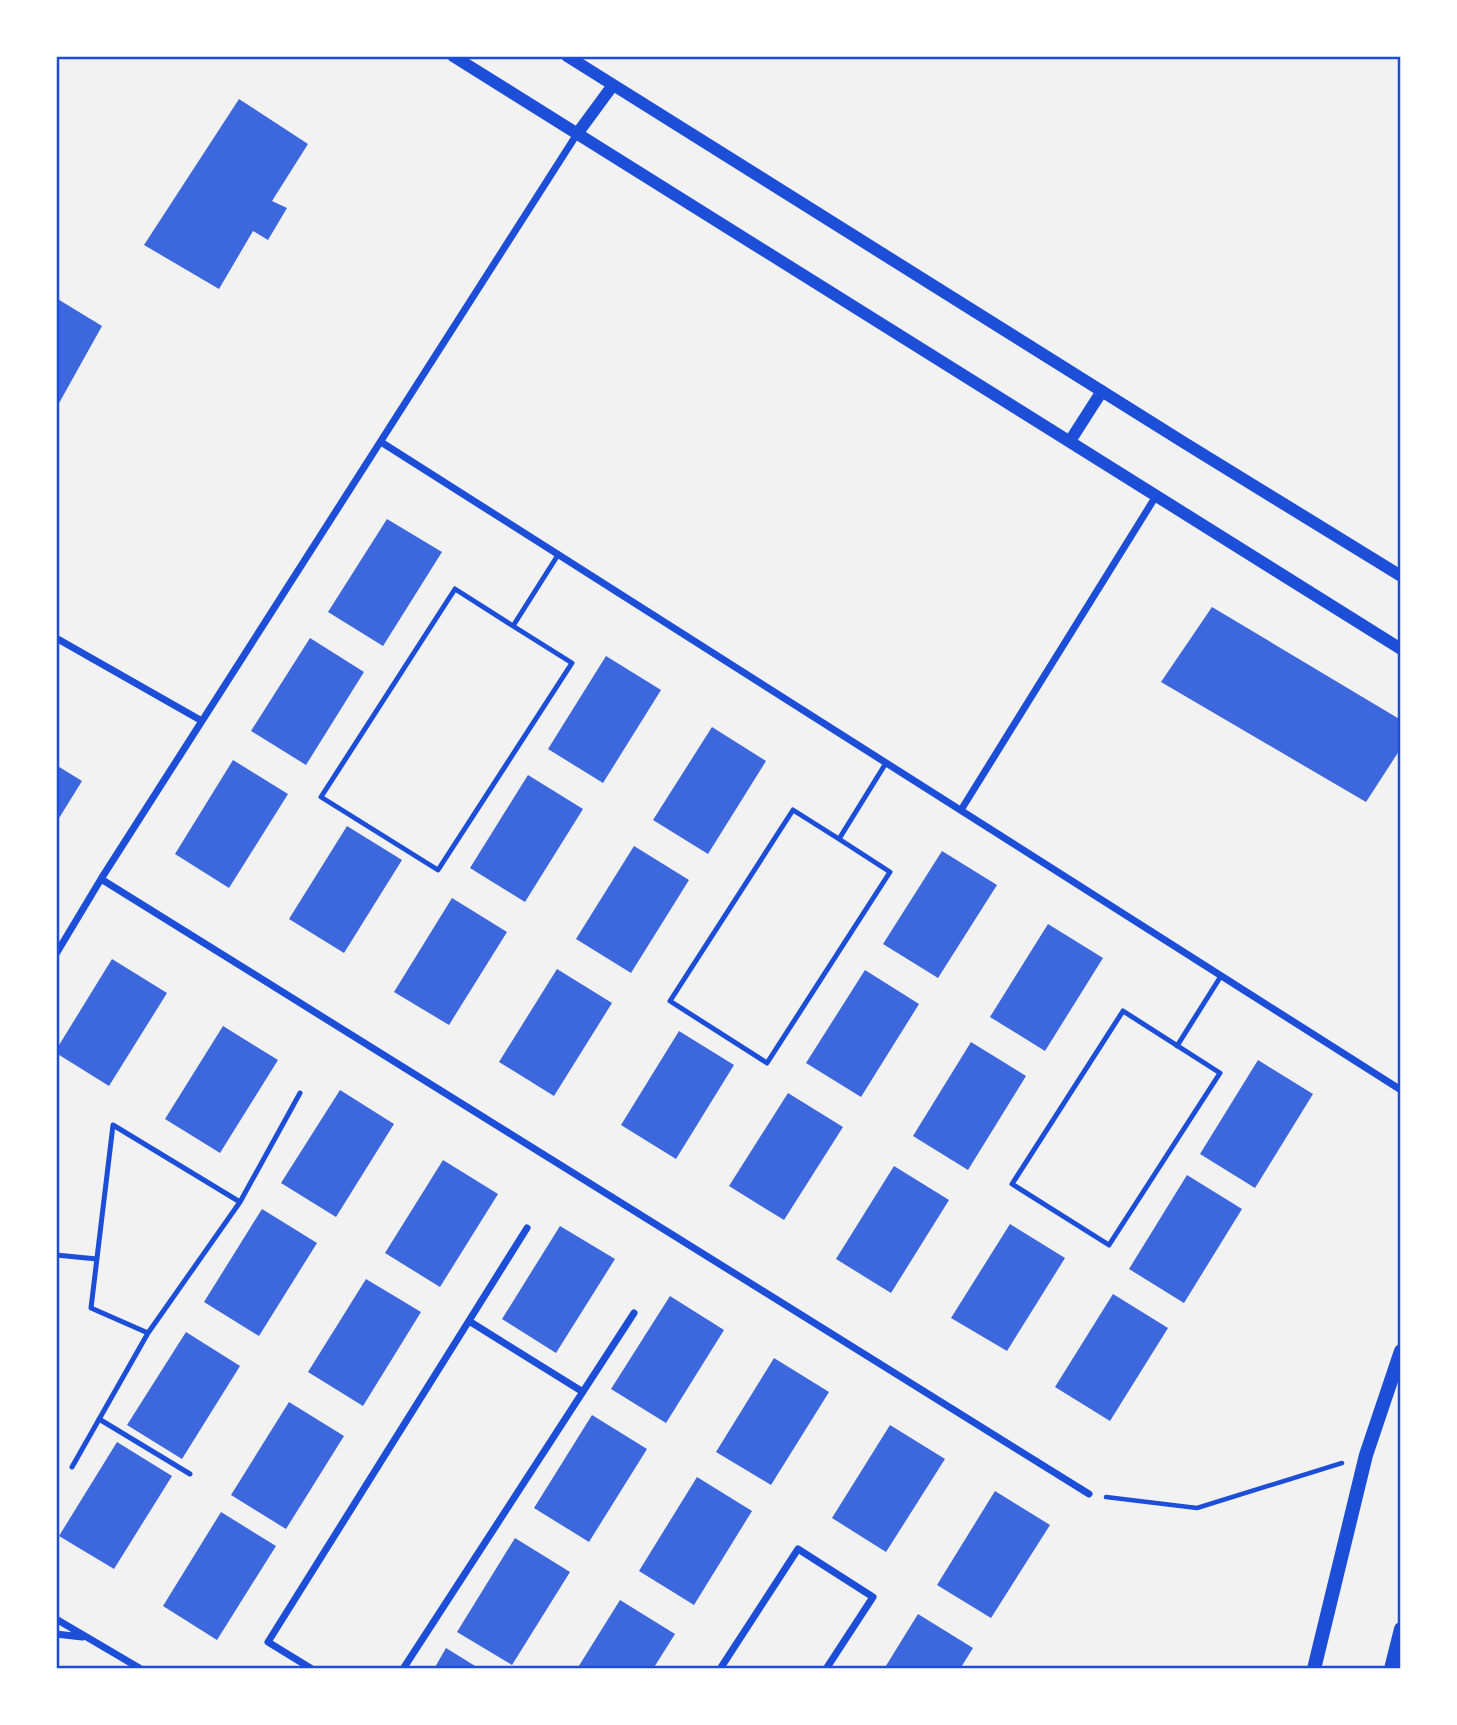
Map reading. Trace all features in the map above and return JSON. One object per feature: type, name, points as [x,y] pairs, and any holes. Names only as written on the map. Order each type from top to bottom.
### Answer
[{"type":"main road","points":[[1314,1669],[1366,1455],[1401,1351]]},
{"type":"main road","points":[[1391,1669],[1401,1629]]},
{"type":"street","points":[[453,56],[1401,649]]},
{"type":"street","points":[[567,56],[1401,576]]},
{"type":"street","points":[[56,954],[101,879],[578,134],[613,85]]},
{"type":"street","points":[[1070,441],[1102,391]]},
{"type":"street","points":[[381,442],[1401,1090]]},
{"type":"street","points":[[961,810],[1156,496]]},
{"type":"street","points":[[56,638],[202,722]]},
{"type":"street","points":[[101,879],[1089,1494]]},
{"type":"street","points":[[312,1669],[268,1642],[527,1228]]},
{"type":"street","points":[[403,1669],[634,1313]]},
{"type":"street","points":[[469,1321],[583,1392]]},
{"type":"street","points":[[720,1669],[798,1549],[873,1597],[827,1669]]},
{"type":"street","points":[[56,1619],[141,1669]]},
{"type":"street","points":[[56,1634],[86,1637]]},
{"type":"lane","points":[[513,626],[558,555]]},
{"type":"lane","points":[[455,589],[513,626],[572,663],[438,870],[321,797],[455,589]]},
{"type":"lane","points":[[839,839],[886,763]]},
{"type":"lane","points":[[793,810],[839,839],[890,872],[767,1063],[670,1001],[793,810]]},
{"type":"lane","points":[[1177,1045],[1221,976]]},
{"type":"lane","points":[[1123,1011],[1177,1045],[1220,1073],[1109,1245],[1013,1184],[1123,1011]]},
{"type":"lane","points":[[72,1467],[148,1333],[240,1202],[300,1093]]},
{"type":"lane","points":[[148,1333],[91,1308],[113,1125],[240,1202]]},
{"type":"lane","points":[[56,1255],[97,1259]]},
{"type":"lane","points":[[100,1419],[190,1474]]},
{"type":"path","points":[[1089,1494],[1197,1508],[1366,1455]]},
{"type":"building","points":[[239,99],[308,144],[272,201],[287,208],[268,240],[253,231],[219,289],[144,245]]},
{"type":"building","points":[[56,298],[102,326],[58,405],[56,404]]},
{"type":"building","points":[[387,519],[442,552],[383,646],[328,612]]},
{"type":"building","points":[[1212,607],[1401,720],[1401,748],[1366,802],[1161,682]]},
{"type":"building","points":[[310,638],[364,672],[306,765],[251,731]]},
{"type":"building","points":[[606,656],[661,690],[603,783],[548,749]]},
{"type":"building","points":[[712,727],[766,761],[708,854],[653,820]]},
{"type":"building","points":[[233,760],[288,794],[229,888],[175,854]]},
{"type":"building","points":[[56,765],[82,781],[56,823]]},
{"type":"building","points":[[528,775],[583,809],[525,902],[470,868]]},
{"type":"building","points":[[347,826],[402,860],[344,953],[289,919]]},
{"type":"building","points":[[634,846],[689,880],[631,973],[576,939]]},
{"type":"building","points":[[942,851],[997,885],[938,978],[883,944]]},
{"type":"building","points":[[452,898],[507,932],[449,1025],[394,992]]},
{"type":"building","points":[[1048,924],[1103,958],[1045,1051],[990,1017]]},
{"type":"building","points":[[112,959],[167,993],[109,1086],[56,1053],[56,1050]]},
{"type":"building","points":[[557,969],[612,1003],[554,1096],[499,1062]]},
{"type":"building","points":[[865,970],[919,1004],[861,1097],[806,1063]]},
{"type":"building","points":[[223,1026],[278,1060],[220,1153],[165,1119]]},
{"type":"building","points":[[679,1031],[734,1065],[676,1159],[621,1125]]},
{"type":"building","points":[[971,1042],[1026,1076],[968,1170],[913,1136]]},
{"type":"building","points":[[1258,1060],[1313,1094],[1255,1188],[1200,1154]]},
{"type":"building","points":[[340,1090],[394,1124],[336,1217],[281,1183]]},
{"type":"building","points":[[788,1093],[843,1127],[784,1220],[729,1186]]},
{"type":"building","points":[[443,1160],[498,1194],[440,1287],[385,1253]]},
{"type":"building","points":[[894,1166],[949,1200],[891,1293],[836,1259]]},
{"type":"building","points":[[1187,1175],[1242,1209],[1184,1303],[1129,1269]]},
{"type":"building","points":[[262,1209],[317,1243],[259,1336],[204,1302]]},
{"type":"building","points":[[1010,1224],[1065,1258],[1007,1351],[951,1318]]},
{"type":"building","points":[[560,1226],[615,1259],[556,1353],[502,1319]]},
{"type":"building","points":[[366,1279],[421,1312],[363,1406],[308,1372]]},
{"type":"building","points":[[1113,1294],[1168,1328],[1110,1421],[1055,1387]]},
{"type":"building","points":[[670,1296],[724,1330],[666,1423],[611,1389]]},
{"type":"building","points":[[186,1332],[240,1366],[182,1459],[127,1425]]},
{"type":"building","points":[[774,1358],[829,1392],[771,1485],[716,1452]]},
{"type":"building","points":[[289,1402],[344,1436],[286,1529],[231,1495]]},
{"type":"building","points":[[592,1415],[647,1449],[589,1542],[534,1508]]},
{"type":"building","points":[[890,1425],[945,1459],[886,1552],[832,1518]]},
{"type":"building","points":[[117,1442],[172,1476],[114,1569],[59,1536]]},
{"type":"building","points":[[697,1477],[752,1511],[694,1605],[639,1571]]},
{"type":"building","points":[[995,1491],[1050,1525],[991,1618],[937,1585]]},
{"type":"building","points":[[221,1512],[276,1546],[217,1640],[163,1606]]},
{"type":"building","points":[[515,1538],[570,1572],[512,1665],[457,1632]]},
{"type":"building","points":[[620,1600],[675,1634],[653,1669],[577,1669]]},
{"type":"building","points":[[918,1614],[973,1648],[960,1669],[884,1669]]},
{"type":"building","points":[[446,1648],[480,1669],[434,1669]]}]
